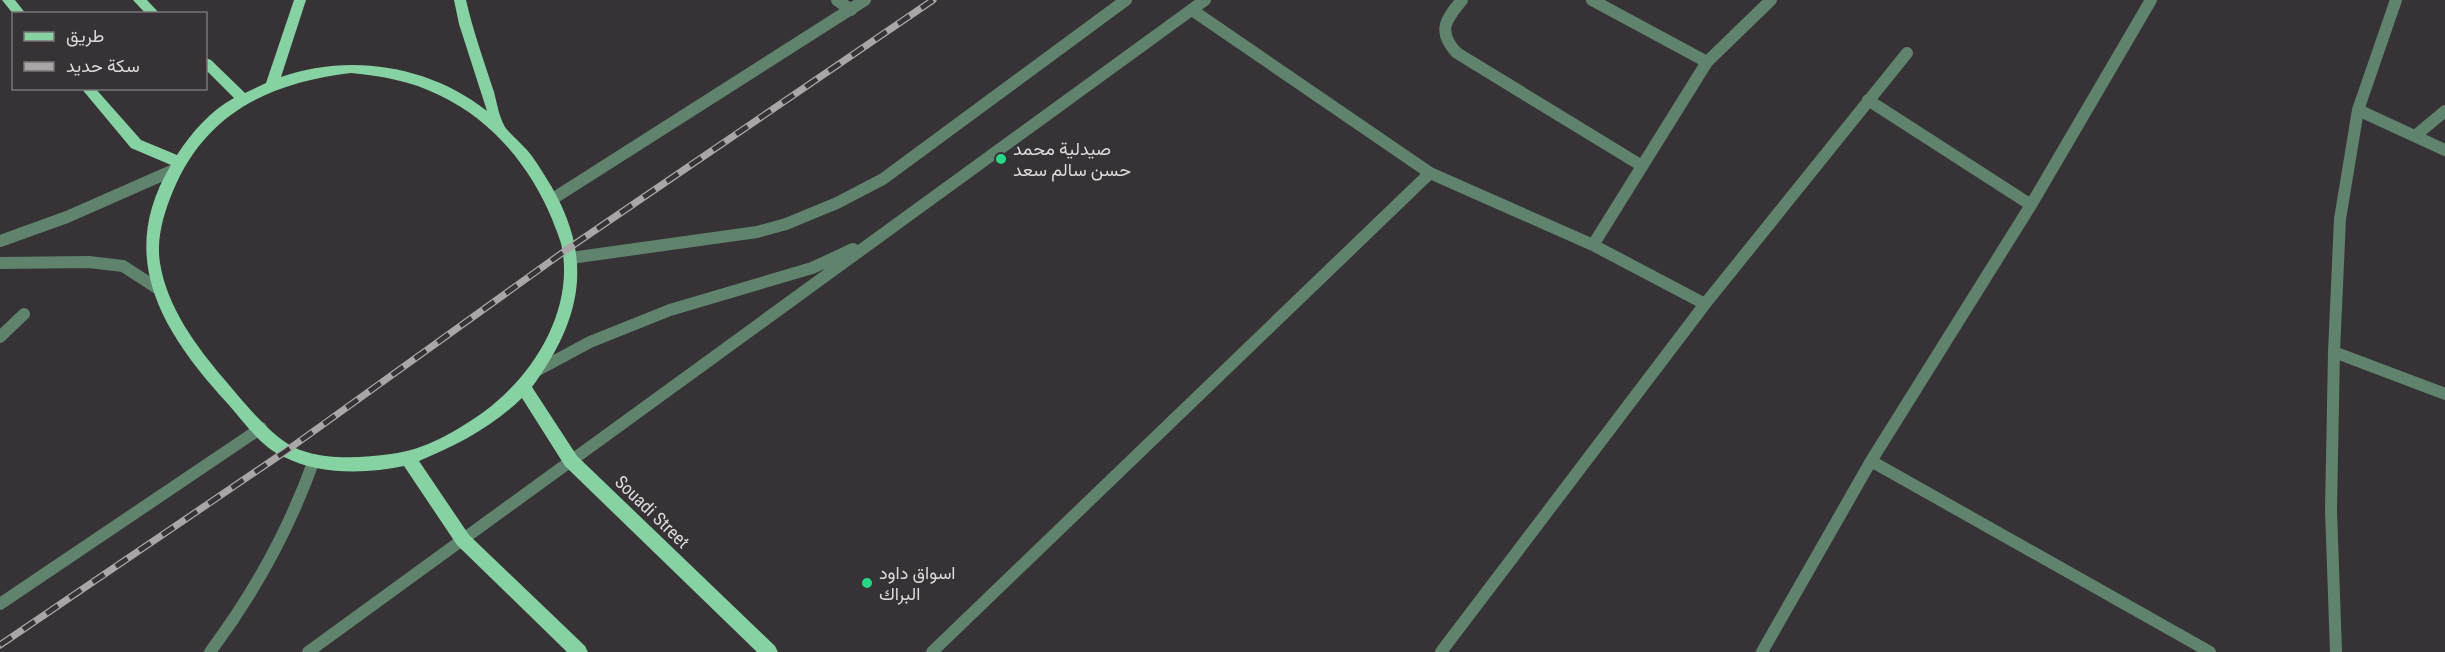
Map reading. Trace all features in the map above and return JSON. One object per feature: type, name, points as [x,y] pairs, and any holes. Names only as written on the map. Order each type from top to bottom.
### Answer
[{"type":"main road","points":[[8,0],[18,12]]},
{"type":"main road","points":[[139,0],[152,12]]},
{"type":"main road","points":[[272,84],[300,0]]},
{"type":"main road","points":[[460,0],[465,24],[498,126]]},
{"type":"main road","points":[[207,64],[242,98]]},
{"type":"main road","points":[[374,68],[433,85],[467,104],[498,126],[521,151],[551,200],[571,258],[567,301],[547,354],[524,388],[477,425],[408,458],[345,464],[314,460],[286,451],[213,378],[183,335],[160,290],[153,262],[153,240],[157,213],[166,186],[177,165],[195,138],[212,121],[242,98],[272,84],[328,70],[374,68]]},
{"type":"main road","points":[[89,90],[136,144],[177,165]]},
{"type":"main road","name":"Souadi Street","points":[[524,388],[571,461],[770,652]]},
{"type":"main road","points":[[408,458],[463,540],[579,652]]},
{"type":"street","points":[[837,0],[851,10]]},
{"type":"street","points":[[551,200],[865,0]]},
{"type":"street","points":[[571,258],[757,232],[786,224],[837,203],[883,179],[1126,0]]},
{"type":"street","points":[[308,652],[1205,0]]},
{"type":"street","points":[[1462,0],[1445,21],[1444,36],[1452,50],[1466,62],[1642,166]]},
{"type":"street","points":[[1592,0],[1707,62]]},
{"type":"street","points":[[1593,245],[1707,62],[1771,0]]},
{"type":"street","points":[[2336,652],[2331,510],[2334,352],[2340,219],[2358,110],[2396,0]]},
{"type":"street","points":[[1762,652],[1871,461],[2031,204],[2144,2]]},
{"type":"street","points":[[1192,10],[1430,172],[1593,245],[1705,304]]},
{"type":"street","points":[[1441,652],[1705,304],[1907,53]]},
{"type":"street","points":[[1868,100],[2031,204]]},
{"type":"street","points":[[2358,110],[2445,150]]},
{"type":"street","points":[[2415,136],[2445,111]]},
{"type":"street","points":[[0,241],[67,217],[177,165]]},
{"type":"street","points":[[932,652],[1430,172]]},
{"type":"street","points":[[536,370],[590,342],[660,314],[812,268],[878,237]]},
{"type":"street","points":[[0,263],[89,262],[123,266],[160,290]]},
{"type":"street","points":[[0,337],[24,314]]},
{"type":"street","points":[[2334,352],[2445,394]]},
{"type":"street","points":[[0,604],[261,428]]},
{"type":"street","points":[[210,652],[241,611],[273,559],[297,508],[314,460]]},
{"type":"street","points":[[1871,461],[2210,652]]},
{"type":"railway","points":[[0,645],[286,451],[569,248],[933,0]]},
{"type":"place","name":"صيدلية محمد حسن سالم سعد","points":[[1001,159]]},
{"type":"place","name":"اسواق داود البراك","points":[[867,583]]}]
